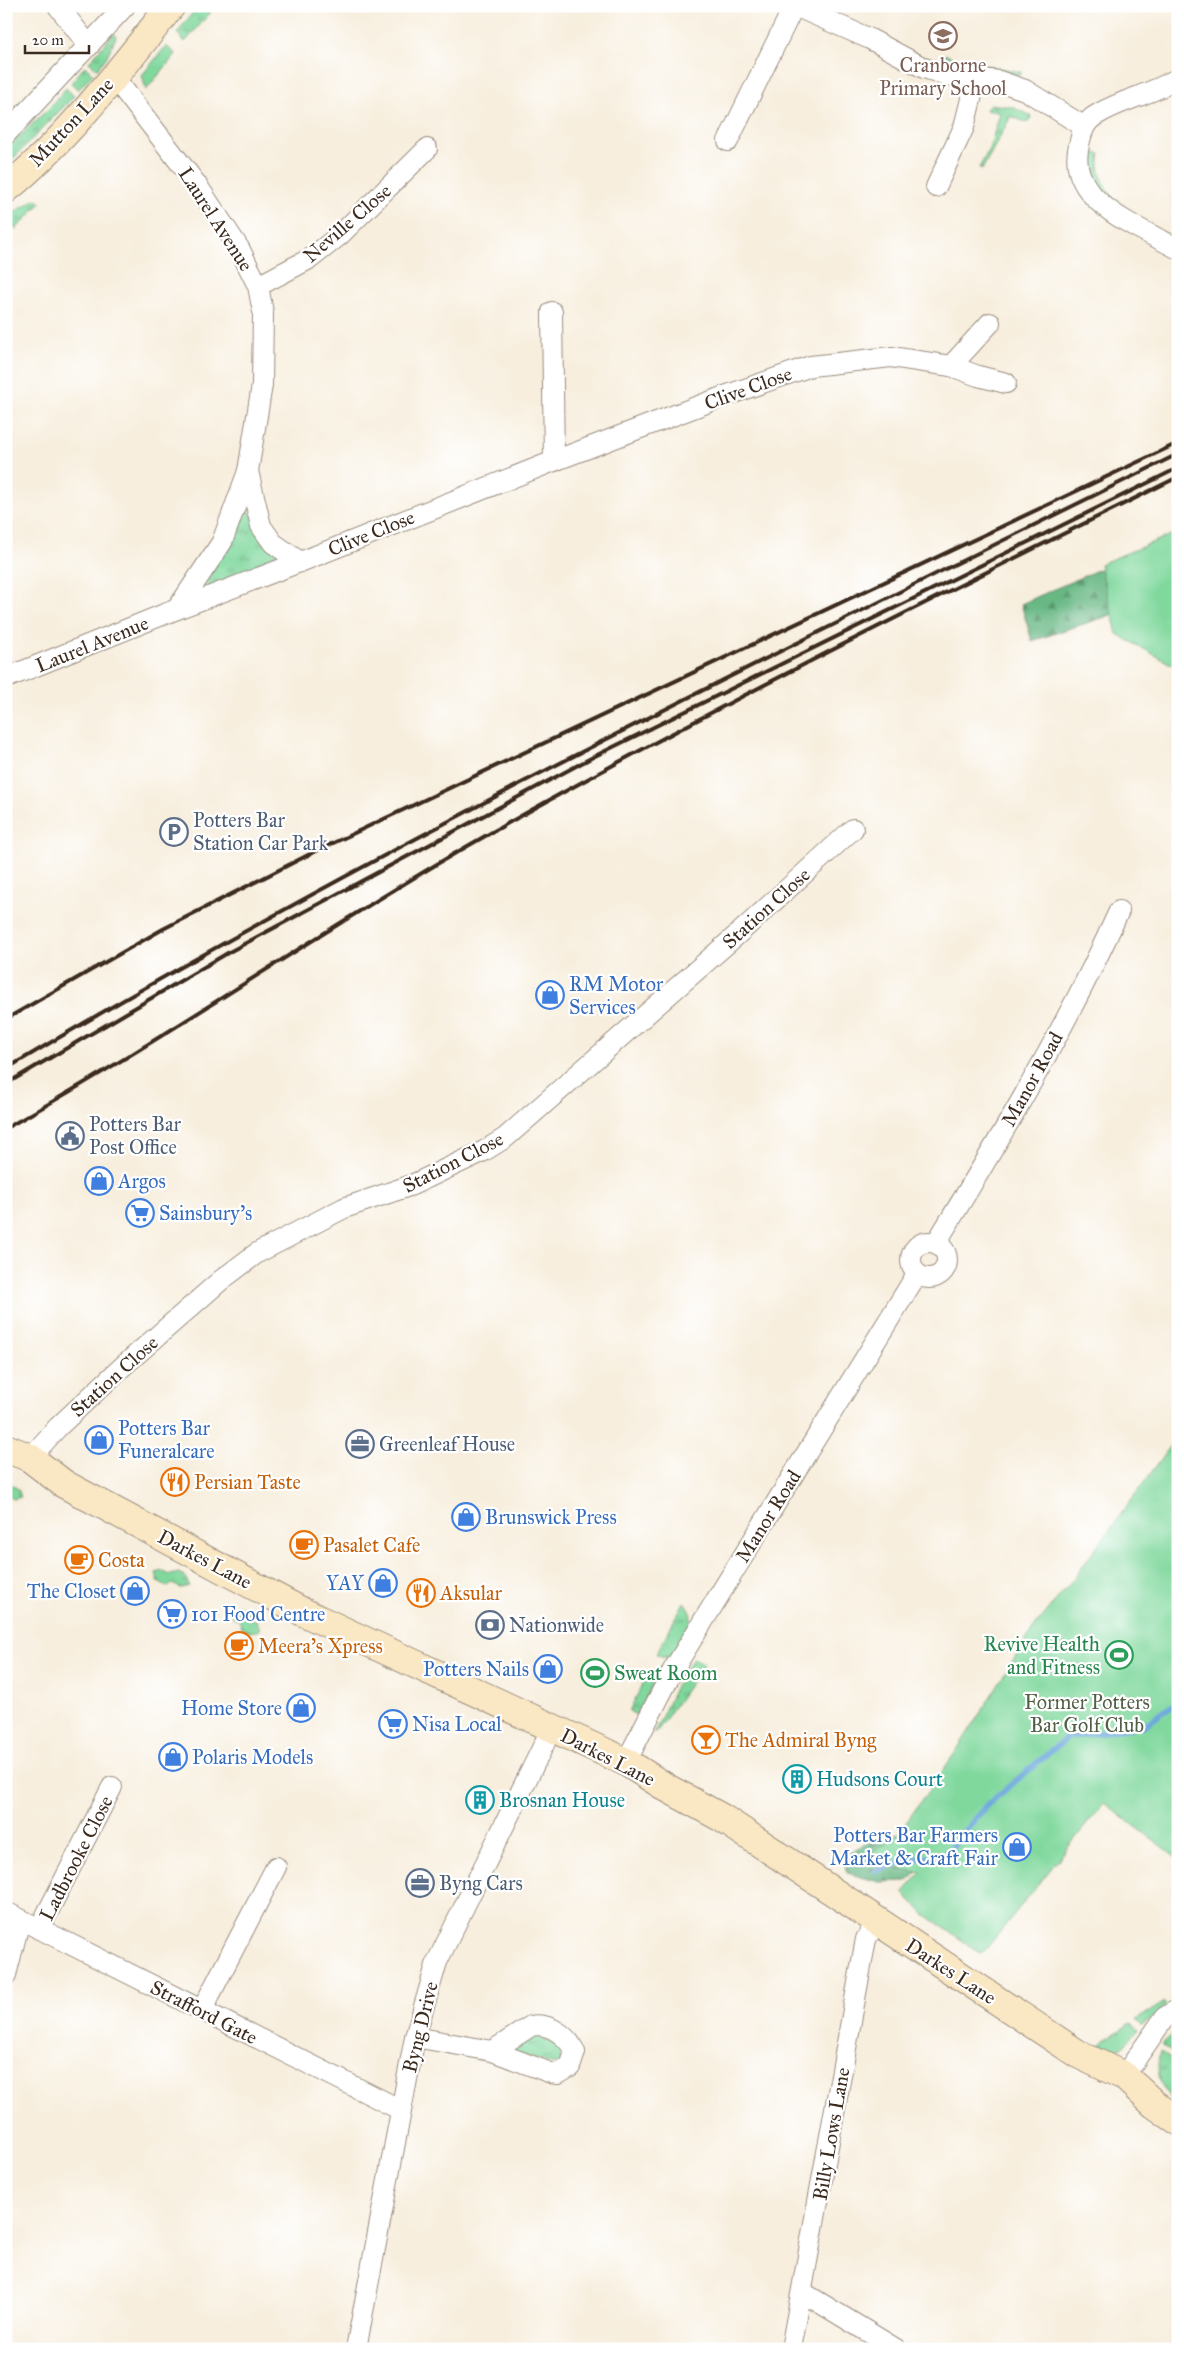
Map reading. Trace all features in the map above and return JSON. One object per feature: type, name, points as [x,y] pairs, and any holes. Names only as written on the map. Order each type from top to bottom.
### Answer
[{"type":"street","points":[[58,6],[89,46]]},
{"type":"street","name":"Mutton Lane","points":[[6,134],[125,6]]},
{"type":"street","name":"Mutton Lane","points":[[6,189],[63,134],[114,77],[171,6]]},
{"type":"street","points":[[728,141],[795,6],[870,39],[924,68],[946,75],[999,81],[1025,90],[1083,126]]},
{"type":"street","name":"Laurel Avenue","points":[[114,77],[197,185],[239,248],[258,286],[263,312],[262,385],[248,471],[222,542],[177,609]]},
{"type":"street","points":[[1178,78],[1149,93],[1096,114],[1083,126],[1077,160],[1083,184],[1091,195],[1106,208],[1178,249]]},
{"type":"street","points":[[936,187],[964,128],[976,79]]},
{"type":"street","name":"Neville Close","points":[[258,286],[311,258],[340,234],[427,149]]},
{"type":"street","points":[[552,312],[554,461]]},
{"type":"street","points":[[951,366],[990,323]]},
{"type":"street","name":"Clive Close","points":[[300,562],[554,461],[722,397],[811,366],[891,357],[951,366],[978,376],[1006,383]]},
{"type":"street","name":"Laurel Avenue","points":[[248,471],[261,526],[274,543],[300,562]]},
{"type":"street","name":"Laurel Avenue","points":[[6,678],[300,562]]},
{"type":"street","name":"Station Close","points":[[18,1453],[58,1427],[121,1368],[220,1281],[257,1254],[344,1208],[412,1185],[484,1151],[504,1138],[738,934],[854,829]]},
{"type":"street","name":"Manor Road","points":[[936,1243],[983,1167],[1092,971],[1119,911]]},
{"type":"street","points":[[930,1241],[936,1243],[945,1251],[947,1257],[945,1270],[928,1279],[916,1274],[911,1264],[911,1253],[919,1244],[930,1241]]},
{"type":"street","name":"Manor Road","points":[[626,1762],[673,1670],[916,1274]]},
{"type":"street","name":"Darkes Lane","points":[[18,1453],[64,1484],[304,1612],[626,1762],[667,1788],[722,1818],[876,1922],[1078,2054],[1124,2076],[1154,2104],[1178,2122]]},
{"type":"street","name":"Byng Drive","points":[[356,2349],[415,2037],[437,1962],[552,1728]]},
{"type":"street","name":"Ladbrooke Close","points":[[39,1929],[112,1787]]},
{"type":"street","points":[[202,2010],[276,1867]]},
{"type":"street","points":[[6,1974],[13,1916]]},
{"type":"street","name":"Strafford Gate","points":[[13,1916],[401,2110]]},
{"type":"street","name":"Billy Lows Lane","points":[[791,2349],[866,1939],[876,1922]]},
{"type":"street","points":[[1124,2076],[1160,2023],[1165,2017],[1178,2009]]},
{"type":"street","points":[[415,2037],[492,2051]]},
{"type":"street","points":[[802,2292],[896,2349]]},
{"type":"green space","points":[[198,6],[203,6],[211,12],[185,42],[177,33]]},
{"type":"green space","points":[[114,33],[116,37],[106,58],[97,69],[89,62]]},
{"type":"green space","points":[[166,46],[176,54],[146,90],[142,75]]},
{"type":"green space","points":[[943,54],[967,62],[1021,72],[1020,76],[985,68],[953,66]]},
{"type":"green space","points":[[85,66],[93,74],[78,90],[71,83]]},
{"type":"green space","points":[[66,88],[74,96],[6,166],[6,149],[50,107]]},
{"type":"green space","points":[[990,104],[1012,107],[1032,116],[1027,123],[1011,116],[982,170],[979,168],[990,147],[1000,113],[986,110]]},
{"type":"green space","points":[[1085,151],[1100,154],[1101,176],[1111,195],[1120,206],[1098,190],[1090,178]]},
{"type":"green space","points":[[36,199],[41,203],[16,229],[8,220],[10,215]]},
{"type":"green space","points":[[245,507],[247,507],[278,556],[277,561],[209,588],[207,581]]},
{"type":"green space","points":[[1178,532],[1178,668],[1117,634],[1100,564]]},
{"type":"green space","points":[[1178,534],[1157,600],[1032,641],[1021,604]]},
{"type":"green space","name":"Former Potters Bar Golf Club","points":[[1178,1436],[1178,1858],[1104,1803],[982,1954],[924,1914],[903,1893],[921,1873],[864,1860],[898,1834],[955,1753],[1033,1629],[1074,1578]]},
{"type":"green space","points":[[11,1484],[18,1489],[21,1497],[14,1499],[6,1495],[6,1485]]},
{"type":"green space","points":[[162,1571],[170,1575],[179,1573],[185,1576],[189,1586],[181,1588],[172,1584],[167,1587],[158,1582],[156,1573]]},
{"type":"green space","points":[[684,1602],[691,1617],[691,1624],[685,1637],[671,1657],[666,1658],[656,1654]]},
{"type":"green space","points":[[238,1605],[246,1609],[249,1617],[257,1621],[260,1630],[250,1632],[242,1628],[239,1620],[232,1616],[230,1608]]},
{"type":"green space","points":[[693,1658],[704,1663],[656,1733],[654,1733],[676,1686]]},
{"type":"green space","points":[[649,1672],[655,1680],[636,1715],[629,1711]]},
{"type":"green space","points":[[915,1830],[932,1861],[907,1881],[879,1882],[847,1873],[843,1858],[851,1852],[868,1843]]},
{"type":"green space","points":[[1165,2002],[1167,2005],[1142,2026],[1136,2020]]},
{"type":"green space","points":[[1131,2023],[1138,2031],[1124,2045],[1110,2051],[1096,2050],[1108,2038]]},
{"type":"green space","points":[[1178,2027],[1178,2057],[1162,2044]]},
{"type":"green space","points":[[534,2035],[564,2048],[560,2062],[555,2065],[510,2051]]},
{"type":"green space","points":[[1160,2050],[1178,2064],[1178,2106],[1167,2094],[1160,2081],[1158,2066]]},
{"type":"waterway","points":[[876,1871],[907,1860],[945,1855],[987,1805],[1068,1737],[1143,1726],[1178,1702]]},
{"type":"railway","points":[[6,1019],[163,929],[310,854],[1178,443]]},
{"type":"railway","points":[[6,1069],[149,985],[439,826],[733,675],[1178,454]]},
{"type":"railway","points":[[6,1084],[231,951],[591,758],[1178,468]]},
{"type":"railway","points":[[6,1128],[179,1025],[408,881],[553,798],[819,657],[1178,477]]},
{"type":"place","name":"Cranborne Primary School","points":[[943,36]]},
{"type":"place","name":"Potters Bar Station Car Park","points":[[174,832]]},
{"type":"place","name":"RM Motor Services","points":[[550,995]]},
{"type":"place","name":"Potters Bar Post Office","points":[[70,1136]]},
{"type":"place","name":"Argos","points":[[99,1181]]},
{"type":"place","name":"Sainsbury's","points":[[140,1213]]},
{"type":"place","name":"Potters Bar Funeralcare","points":[[99,1440]]},
{"type":"place","name":"Greenleaf House","points":[[360,1444]]},
{"type":"place","name":"Persian Taste","points":[[175,1482]]},
{"type":"place","name":"Brunswick Press","points":[[466,1517]]},
{"type":"place","name":"Pasalet Cafe","points":[[304,1545]]},
{"type":"place","name":"Costa","points":[[79,1560]]},
{"type":"place","name":"YAY","points":[[383,1583]]},
{"type":"place","name":"The Closet","points":[[135,1591]]},
{"type":"place","name":"Aksular","points":[[421,1593]]},
{"type":"place","name":"101 Food Centre","points":[[172,1614]]},
{"type":"place","name":"Nationwide","points":[[490,1625]]},
{"type":"place","name":"Meera's Xpress","points":[[239,1646]]},
{"type":"place","name":"Revive Health and Fitness","points":[[1119,1655]]},
{"type":"place","name":"Potters Nails","points":[[548,1669]]},
{"type":"place","name":"Sweat Room","points":[[595,1673]]},
{"type":"place","name":"Home Store","points":[[301,1708]]},
{"type":"place","name":"Nisa Local","points":[[393,1724]]},
{"type":"place","name":"The Admiral Byng","points":[[706,1740]]},
{"type":"place","name":"Polaris Models","points":[[173,1757]]},
{"type":"place","name":"Hudsons Court","points":[[797,1779]]},
{"type":"place","name":"Brosnan House","points":[[480,1800]]},
{"type":"place","name":"Potters Bar Farmers Market & Craft Fair","points":[[1017,1847]]},
{"type":"place","name":"Byng Cars","points":[[420,1883]]}]
